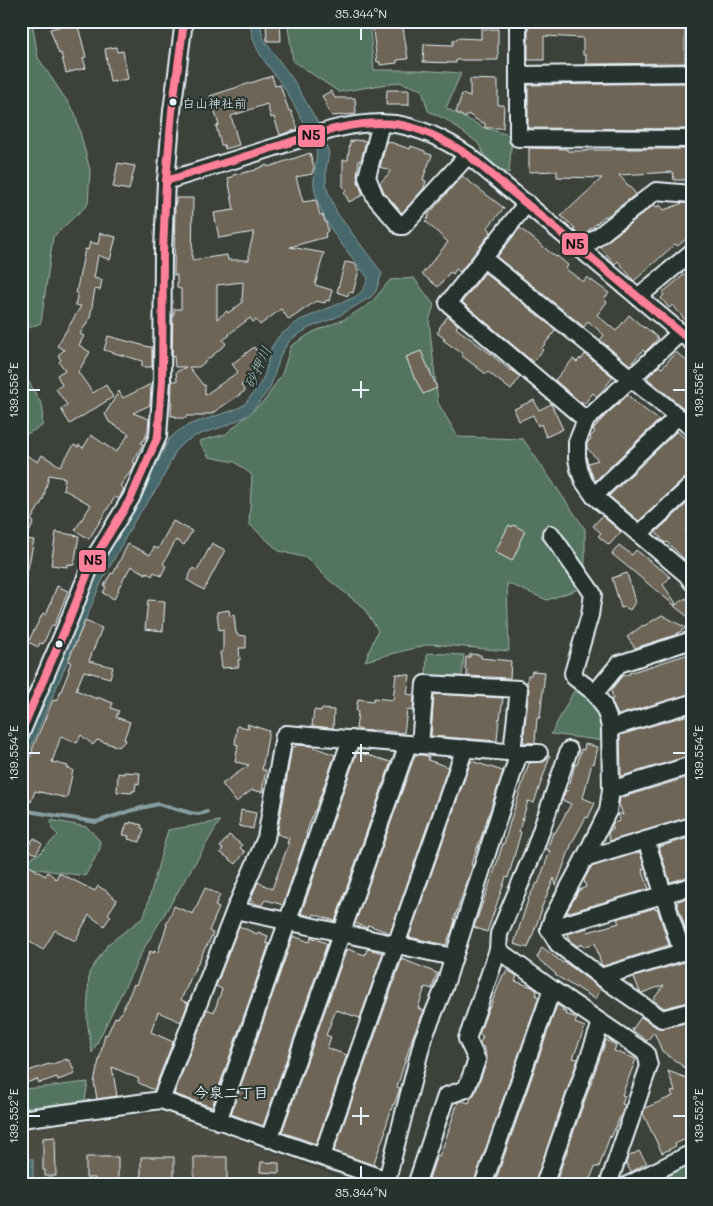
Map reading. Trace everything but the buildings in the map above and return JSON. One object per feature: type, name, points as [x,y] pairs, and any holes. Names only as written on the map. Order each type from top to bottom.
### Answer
[{"type":"street","points":[[21,732],[66,629],[93,560],[130,498],[158,436],[162,381],[163,251],[166,181],[172,111],[184,21]]},
{"type":"street","points":[[518,21],[518,138],[692,139]]},
{"type":"street","points":[[518,75],[692,73]]},
{"type":"street","points":[[166,181],[327,131],[381,123],[407,126],[427,133],[468,155],[688,338],[632,378],[586,420],[577,442],[577,458],[584,482],[594,496],[690,576]]},
{"type":"street","points":[[381,123],[367,177],[375,197],[400,226],[403,226],[468,155]]},
{"type":"street","points":[[582,249],[656,190],[692,194]]},
{"type":"street","points":[[526,203],[448,303],[586,420]]},
{"type":"street","points":[[638,297],[692,252]]},
{"type":"street","points":[[484,259],[692,428]]},
{"type":"street","points":[[594,496],[677,417]]},
{"type":"street","points":[[639,534],[692,485]]},
{"type":"street","points":[[551,534],[593,594],[590,615],[573,673],[574,677],[595,693],[603,705],[608,718],[610,728],[611,790],[608,811],[553,917],[549,929],[558,944],[601,977],[662,1019],[692,1011]]},
{"type":"street","points":[[595,693],[619,664],[692,640]]},
{"type":"street","points":[[270,1139],[342,933],[414,744],[425,684],[518,690],[516,752],[444,988],[432,1046],[397,1185]]},
{"type":"street","points":[[610,728],[692,703]]},
{"type":"street","points":[[161,1100],[235,910],[266,838],[284,736],[286,734],[539,753]]},
{"type":"street","points":[[218,1120],[351,739]]},
{"type":"street","points":[[322,1156],[465,748]]},
{"type":"street","points":[[416,1185],[446,1096],[466,1088],[477,1060],[467,1039],[498,950],[499,934],[534,851],[569,750]]},
{"type":"street","points":[[611,790],[692,765]]},
{"type":"street","points":[[584,859],[692,826]]},
{"type":"street","points":[[601,977],[687,951],[664,895],[646,840]]},
{"type":"street","points":[[549,929],[692,886]]},
{"type":"street","points":[[235,910],[453,957]]},
{"type":"street","points":[[498,950],[646,1053],[649,1066],[608,1185]]},
{"type":"street","points":[[21,1119],[161,1100],[387,1180],[423,1039],[444,988]]},
{"type":"street","points":[[483,1185],[552,989]]},
{"type":"street","points":[[544,1185],[602,1023]]},
{"type":"street","points":[[628,1185],[692,1153]]},
{"type":"shaded area","points":[[167,1112],[359,1185],[21,1185],[21,1129]]},
{"type":"green space","points":[[21,21],[32,21],[38,58],[75,113],[90,170],[88,204],[53,237],[41,323],[21,331]]},
{"type":"green space","points":[[287,21],[369,21],[374,70],[461,73],[446,108],[485,128],[512,136],[509,173],[491,168],[478,143],[445,119],[428,111],[422,90],[399,82],[339,92],[293,61]]},
{"type":"green space","points":[[414,278],[434,305],[429,321],[438,403],[458,437],[523,439],[585,529],[585,587],[547,600],[507,583],[509,651],[430,644],[365,661],[378,630],[363,607],[329,580],[307,558],[279,551],[249,524],[252,475],[235,462],[209,457],[199,441],[226,434],[265,400],[282,374],[291,346],[313,332],[345,319],[371,303],[390,280]]},
{"type":"green space","points":[[21,378],[29,382],[43,407],[42,426],[21,437]]},
{"type":"green space","points":[[427,653],[464,655],[462,676],[426,675]]},
{"type":"green space","points":[[576,687],[600,710],[605,741],[551,734]]},
{"type":"green space","points":[[51,820],[87,827],[100,841],[100,849],[85,876],[25,867],[31,858],[40,853],[58,835],[52,829]]},
{"type":"green space","points":[[220,821],[143,950],[92,1053],[87,1019],[89,973],[108,944],[144,917],[168,830]]},
{"type":"green space","points":[[88,1082],[85,1101],[21,1108],[21,1089]]},
{"type":"green space","points":[[692,1159],[692,1185],[642,1185]]},
{"type":"water","name":"砂押川","points":[[251,21],[262,21],[261,29],[264,40],[294,81],[319,125],[329,153],[326,169],[328,192],[337,213],[382,273],[376,291],[371,297],[335,318],[309,328],[290,340],[281,354],[270,388],[250,414],[228,425],[195,436],[176,450],[160,484],[135,520],[101,583],[21,770],[21,746],[97,568],[126,516],[146,486],[169,439],[188,425],[244,405],[260,384],[265,374],[271,348],[279,336],[300,320],[355,297],[363,289],[368,278],[335,235],[322,212],[314,186],[316,147],[284,87],[259,52],[254,42]]},
{"type":"water","points":[[21,1159],[33,1159],[33,1185],[21,1185]]},
{"type":"waterway","points":[[21,810],[96,822],[158,804],[191,813],[207,812]]},
{"type":"transit line","name":"N5","points":[[21,732],[93,560],[131,498],[158,436],[162,381],[163,251],[166,181],[172,111],[184,21]]},
{"type":"transit line","name":"N5","points":[[166,181],[348,126],[379,123],[395,124],[424,131],[468,155],[692,342]]},
{"type":"place","name":"白山神社前","points":[[173,102]]},
{"type":"district","name":"今泉二丁目","points":[[231,1092]]}]
